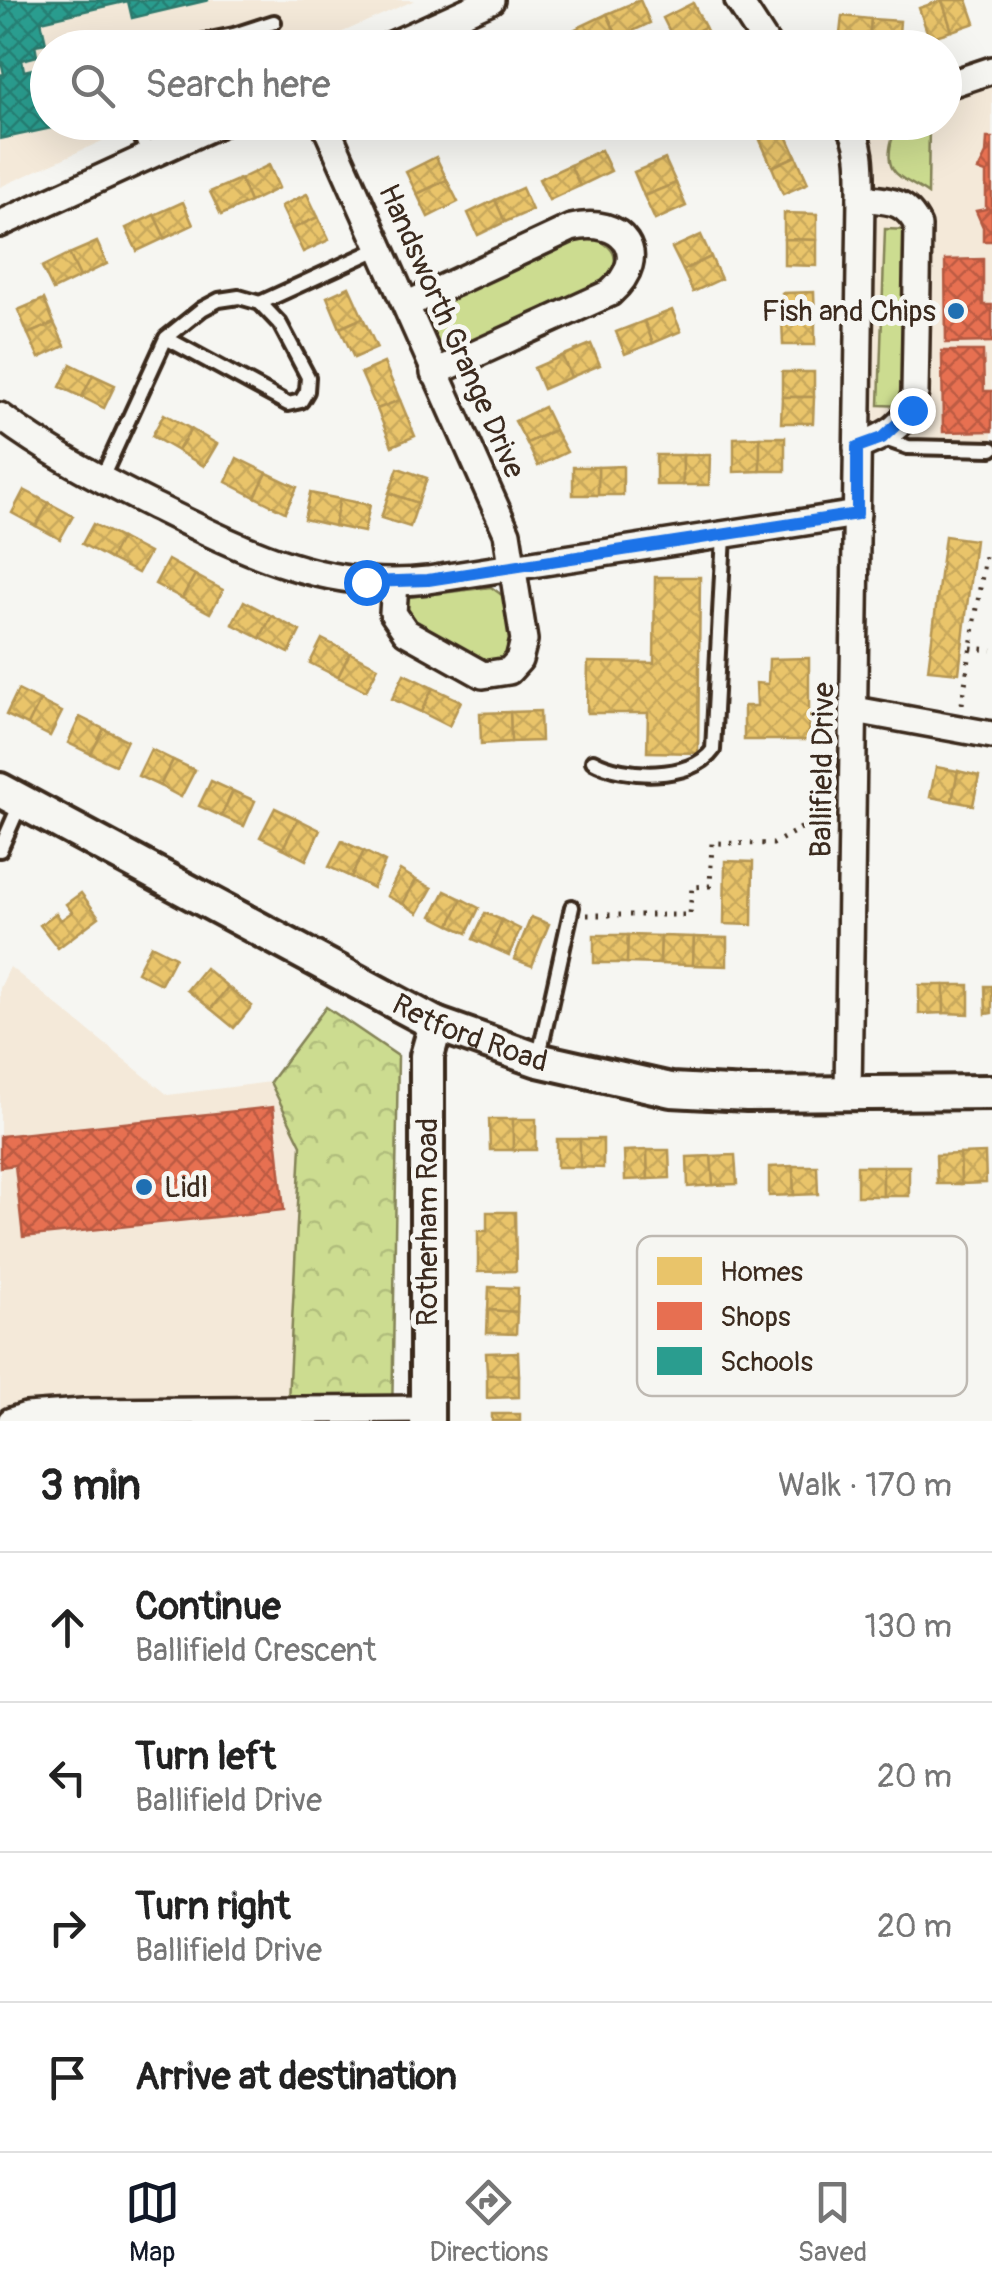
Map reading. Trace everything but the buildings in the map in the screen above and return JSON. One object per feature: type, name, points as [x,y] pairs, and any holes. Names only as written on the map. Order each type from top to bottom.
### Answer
[{"type":"main road","name":"Retford Road","points":[[10,796],[436,1024],[538,1060],[671,1090],[992,1092]]},
{"type":"main road","name":"Rotherham Road","points":[[426,1415],[427,1056],[436,1024]]},
{"type":"street","points":[[425,30],[491,0]]},
{"type":"street","points":[[738,0],[758,30]]},
{"type":"street","points":[[962,80],[992,70]]},
{"type":"street","points":[[0,224],[186,140]]},
{"type":"street","name":"Handsworth Grange Drive","points":[[332,140],[507,533],[524,640],[519,660],[509,671],[484,675],[406,632],[393,613],[395,584]]},
{"type":"street","name":"Ballifield Drive","points":[[848,1093],[862,198],[859,140]]},
{"type":"street","points":[[857,447],[882,438],[912,410],[915,393],[918,226],[911,211],[896,202],[862,198]]},
{"type":"street","points":[[406,306],[571,228],[600,224],[625,239],[630,266],[623,282],[610,293],[434,373]]},
{"type":"street","points":[[0,416],[101,480],[246,552],[282,565],[366,582],[395,584],[857,514]]},
{"type":"street","points":[[855,710],[992,735]]},
{"type":"street","points":[[11,1421],[26,1416],[83,1412],[426,1415]]},
{"type":"lane","points":[[249,30],[274,22]]},
{"type":"lane","points":[[142,140],[149,158]]},
{"type":"lane","points":[[260,303],[380,248]]},
{"type":"lane","points":[[101,480],[166,338],[202,308],[219,300],[239,297],[260,303],[280,324],[308,377],[307,390],[301,401],[288,404],[166,338]]},
{"type":"lane","points":[[882,438],[908,446],[992,449]]},
{"type":"lane","points":[[594,761],[626,773],[679,771],[696,766],[712,750],[724,536]]},
{"type":"lane","points":[[0,850],[10,796]]},
{"type":"lane","points":[[538,1060],[571,911]]},
{"type":"path","points":[[958,729],[985,556],[992,556]]},
{"type":"path","points":[[971,648],[992,650]]},
{"type":"path","points":[[571,911],[690,915],[692,887],[710,886],[712,843],[773,844],[816,819],[853,814]]},
{"type":"shaded area","points":[[0,0],[415,0],[347,30],[30,30],[30,140],[104,140],[0,187]]},
{"type":"shaded area","points":[[992,70],[992,449],[896,443],[857,447],[855,140],[962,140],[962,80]]},
{"type":"shaded area","points":[[10,967],[168,1095],[270,1082],[301,1145],[287,1421],[0,1421],[0,988]]},
{"type":"green space","points":[[892,140],[929,140],[928,194],[897,174],[890,152]]},
{"type":"green space","points":[[885,229],[908,230],[903,406],[879,405]]},
{"type":"green space","points":[[591,237],[609,248],[615,260],[610,275],[596,290],[453,353],[438,349],[426,323],[430,306],[571,241]]},
{"type":"green space","points":[[491,587],[510,601],[517,643],[502,664],[487,665],[408,621],[403,606],[409,597]]},
{"type":"green space","points":[[326,1007],[398,1056],[392,1421],[287,1421],[301,1145],[270,1082]]},
{"type":"place","name":"Fish and Chips","points":[[956,311]]},
{"type":"place","name":"Lidl","points":[[144,1187]]},
{"type":"route","points":[[366,582],[428,580],[857,514],[857,447],[882,438],[912,410]]}]
